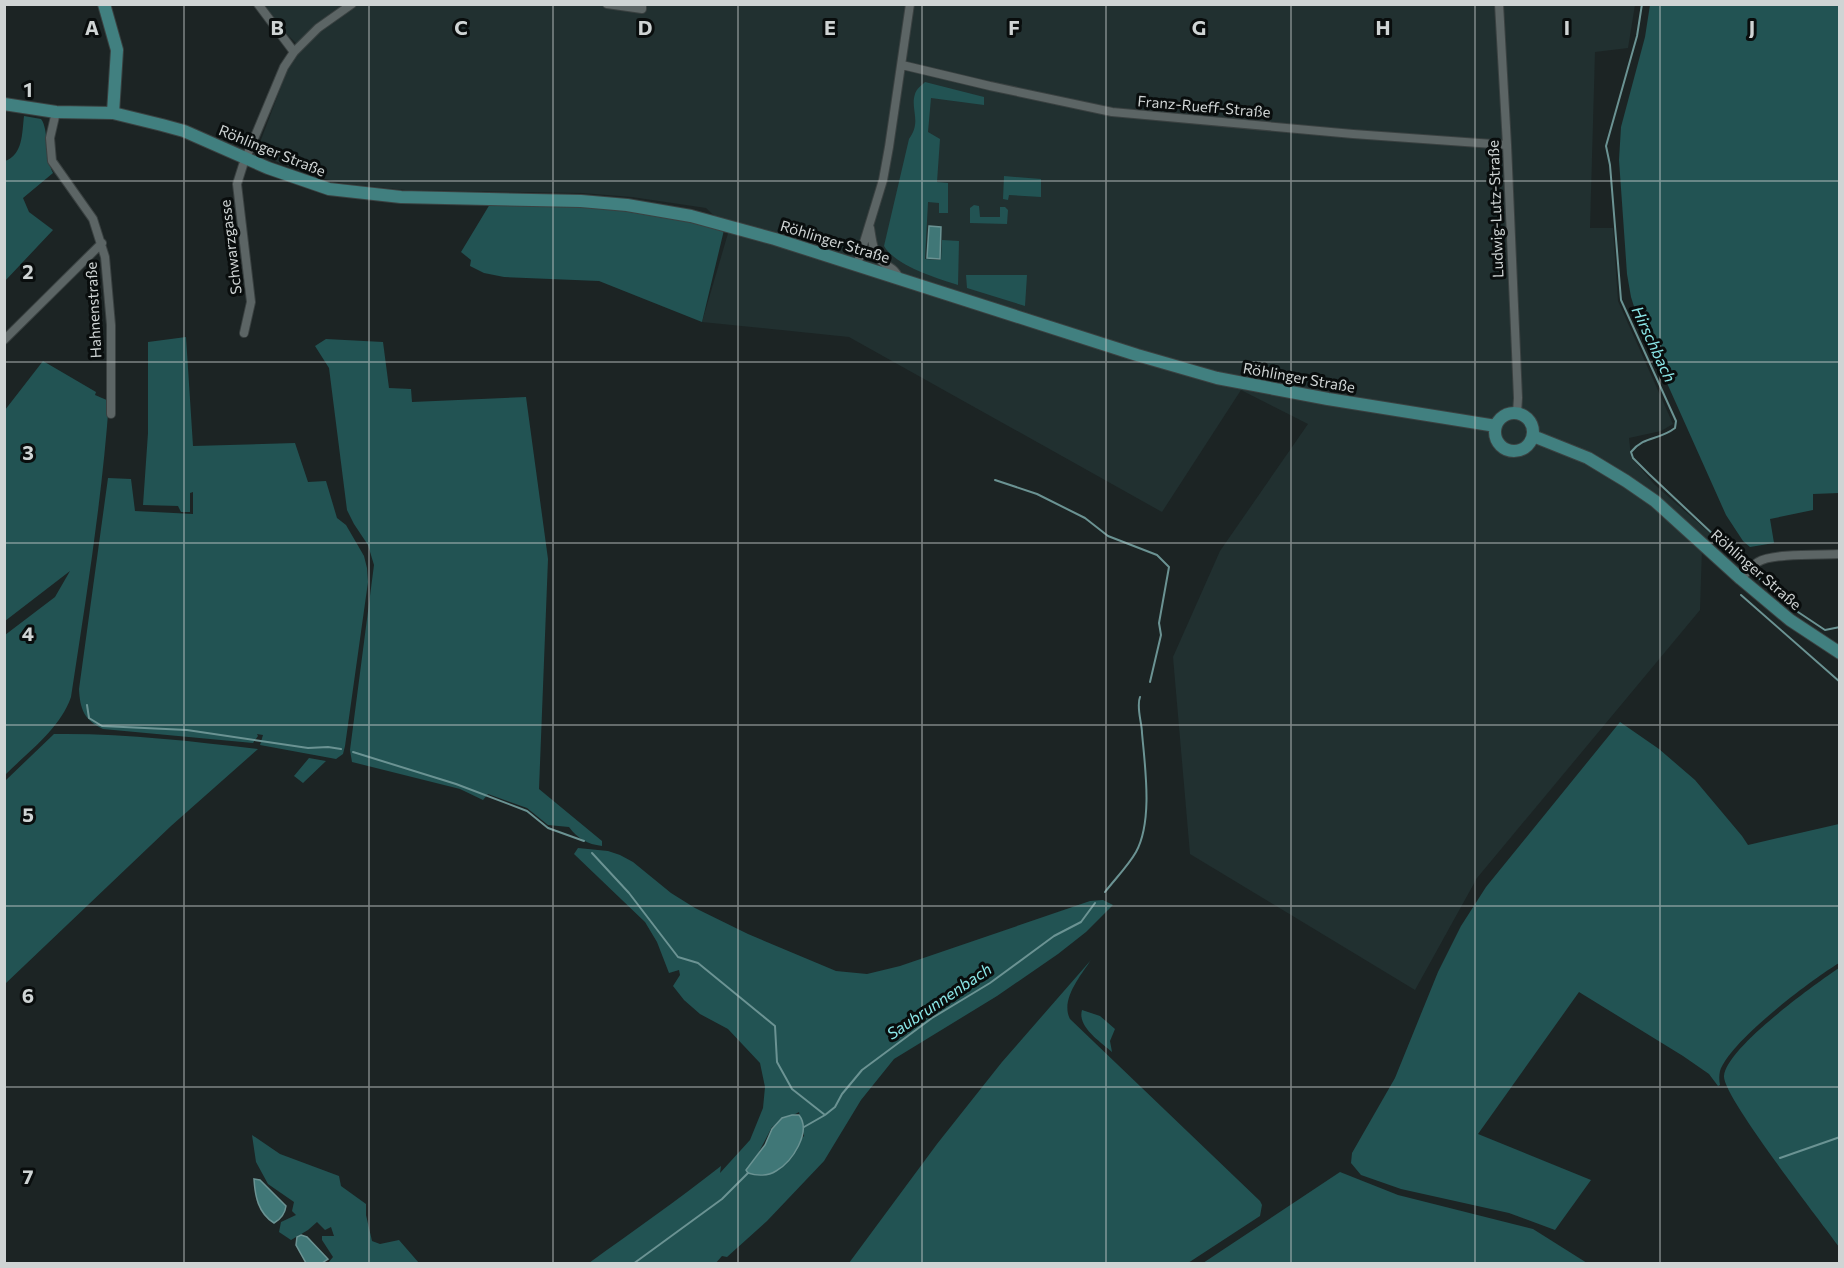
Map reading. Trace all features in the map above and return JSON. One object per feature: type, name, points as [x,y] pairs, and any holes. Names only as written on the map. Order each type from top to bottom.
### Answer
[{"type":"street","points":[[258,4],[294,52]]},
{"type":"street","name":"Schwarzgasse","points":[[244,333],[251,302],[237,184],[284,67],[294,52],[318,28],[352,4]]},
{"type":"street","points":[[607,4],[642,9],[642,4]]},
{"type":"street","points":[[857,265],[870,227],[890,147],[910,4]]},
{"type":"street","name":"Ludwig-Lutz-Straße","points":[[1499,4],[1508,145],[1517,413]]},
{"type":"street","points":[[108,6],[117,50],[113,114]]},
{"type":"street","name":"Franz-Rueff-Straße","points":[[902,65],[1112,112],[1508,145]]},
{"type":"street","name":"Röhlinger Straße","points":[[4,104],[56,112],[113,114],[162,125],[184,131],[315,185],[365,194],[401,197],[581,201],[658,209],[737,227],[1137,355],[1217,378],[1318,398],[1496,426]]},
{"type":"street","name":"Hahnenstraße","points":[[56,112],[50,138],[52,161],[93,219],[105,257],[111,325],[111,414]]},
{"type":"street","points":[[870,227],[874,251],[885,264],[896,270],[899,278]]},
{"type":"street","points":[[4,340],[102,243]]},
{"type":"street","points":[[1517,413],[1528,419],[1533,436],[1523,449],[1506,450],[1498,442],[1496,426],[1504,416],[1517,413]]},
{"type":"street","name":"Röhlinger Straße","points":[[1533,436],[1588,458],[1655,501],[1790,620],[1839,653]]},
{"type":"street","points":[[1741,579],[1760,560],[1792,555],[1839,554]]},
{"type":"shaded area","points":[[264,5],[1635,5],[1628,48],[1595,52],[1590,228],[1613,228],[1618,301],[1673,424],[1661,431],[1629,438],[1631,457],[1654,484],[1713,536],[1702,548],[1700,610],[1477,878],[1415,990],[1190,854],[1173,657],[1220,551],[1308,424],[1241,390],[1162,512],[849,337],[702,322],[729,230],[706,208],[632,197],[582,193],[405,190],[348,184],[321,178],[275,161],[259,145],[287,71],[300,47],[283,30]]},
{"type":"shaded area","points":[[1650,5],[1839,5],[1839,493],[1813,494],[1813,510],[1770,519],[1774,543],[1750,547],[1743,541],[1726,515],[1637,316],[1631,297],[1627,274],[1619,160],[1621,127],[1645,37]]},
{"type":"shaded area","points":[[925,82],[984,97],[984,105],[931,98],[928,132],[940,139],[937,182],[948,183],[948,213],[939,213],[939,203],[928,202],[925,259],[941,260],[942,240],[959,241],[958,285],[907,265],[898,260],[884,246],[909,139],[915,127],[915,94]]},
{"type":"shaded area","points":[[24,116],[41,119],[53,173],[23,198],[29,212],[53,230],[5,281],[5,161],[11,158],[18,149]]},
{"type":"shaded area","points":[[1004,176],[1041,179],[1041,197],[1009,195],[1008,200],[1003,199]]},
{"type":"shaded area","points":[[490,204],[595,207],[669,217],[724,230],[702,322],[599,281],[504,277],[484,273],[470,266],[471,260],[461,252]]},
{"type":"shaded area","points":[[974,205],[979,206],[980,217],[1000,217],[1000,207],[1005,207],[1008,210],[1007,224],[970,223],[970,208]]},
{"type":"shaded area","points":[[929,226],[941,227],[940,259],[927,258]]},
{"type":"shaded area","points":[[966,275],[1027,275],[1025,306],[967,288]]},
{"type":"shaded area","points":[[186,337],[193,446],[295,443],[308,482],[326,481],[337,518],[346,525],[364,556],[368,582],[345,746],[343,754],[336,759],[260,745],[263,735],[257,734],[253,743],[103,729],[87,718],[82,708],[79,689],[108,478],[131,479],[135,511],[193,514],[193,492],[190,493],[190,512],[181,512],[178,506],[143,505],[148,433],[148,342]]},
{"type":"shaded area","points":[[326,339],[383,342],[389,388],[411,389],[412,402],[526,397],[548,559],[539,789],[602,841],[602,846],[583,840],[569,827],[548,825],[527,808],[488,794],[483,800],[460,789],[352,762],[350,750],[374,565],[368,545],[347,510],[329,368],[315,346]]},
{"type":"shaded area","points":[[43,361],[96,392],[95,395],[109,401],[106,438],[93,549],[71,697],[66,709],[51,730],[5,775],[5,635],[55,597],[70,571],[5,621],[5,410]]},
{"type":"shaded area","points":[[1620,722],[1659,749],[1695,780],[1748,845],[1839,824],[1839,963],[1773,1012],[1739,1044],[1720,1071],[1720,1085],[1718,1086],[1709,1074],[1683,1056],[1579,992],[1478,1134],[1591,1180],[1555,1230],[1509,1213],[1401,1189],[1361,1175],[1351,1163],[1352,1153],[1395,1078],[1438,972],[1461,926],[1486,887]]},
{"type":"shaded area","points":[[54,734],[131,736],[258,749],[171,826],[5,984],[5,781]]},
{"type":"shaded area","points":[[309,758],[326,761],[303,783],[294,776]]},
{"type":"shaded area","points":[[578,848],[608,851],[620,855],[695,908],[748,934],[836,971],[867,974],[900,966],[1090,901],[1103,900],[1113,905],[1086,932],[1058,954],[997,996],[894,1059],[861,1100],[824,1161],[767,1221],[727,1257],[722,1256],[715,1264],[589,1263],[721,1166],[720,1173],[750,1140],[763,1108],[765,1087],[760,1063],[728,1029],[700,1014],[673,986],[680,975],[679,970],[669,973],[657,942],[645,922],[574,854]],"holes":[[[799,1112],[804,1136],[772,1171],[748,1173],[772,1127]]]},
{"type":"shaded area","points":[[1091,960],[1077,980],[1070,996],[1068,1012],[1070,1019],[1260,1201],[1262,1205],[1260,1216],[1188,1263],[849,1263],[937,1144],[1002,1062]]},
{"type":"shaded area","points":[[1839,968],[1839,1247],[1755,1133],[1728,1088],[1724,1076],[1739,1050],[1755,1034]]},
{"type":"shaded area","points":[[1082,1010],[1100,1016],[1115,1029],[1110,1041],[1112,1052],[1086,1028],[1081,1016]]},
{"type":"shaded area","points":[[799,1115],[803,1130],[802,1138],[794,1154],[773,1173],[755,1175],[748,1173],[746,1170],[765,1145],[772,1129],[782,1118]]},
{"type":"shaded area","points":[[252,1135],[280,1154],[339,1176],[341,1186],[366,1204],[372,1241],[380,1244],[399,1240],[419,1263],[328,1263],[333,1257],[322,1240],[322,1236],[334,1236],[331,1227],[325,1230],[317,1222],[291,1240],[279,1232],[281,1222],[296,1215],[292,1211],[294,1202],[268,1184],[256,1162]]},
{"type":"shaded area","points":[[1340,1172],[1398,1195],[1533,1229],[1587,1263],[1203,1263]]},
{"type":"shaded area","points":[[254,1179],[260,1180],[286,1206],[282,1216],[274,1223],[264,1214],[258,1204]]},
{"type":"shaded area","points":[[301,1235],[307,1237],[328,1259],[322,1263],[306,1263],[296,1245],[297,1237]]},
{"type":"waterway","name":"Hirschbach","points":[[1642,4],[1637,36],[1606,146],[1610,165],[1621,300],[1676,421],[1675,428],[1641,443],[1631,452],[1633,458],[1649,474],[1734,554]]},
{"type":"waterway","name":"Saubrunnenbach","points":[[995,480],[1037,494],[1085,518],[1108,536],[1157,555],[1169,567],[1159,623],[1161,635],[1150,682]]},
{"type":"waterway","name":"Hirschbach","points":[[1753,573],[1792,608],[1825,630],[1840,627]]},
{"type":"waterway","points":[[1741,595],[1840,682]]},
{"type":"waterway","name":"Saubrunnenbach","points":[[1105,892],[1136,852],[1145,825],[1146,777],[1139,710],[1140,697]]},
{"type":"waterway","points":[[87,705],[89,718],[102,726],[187,730],[308,748],[341,749]]},
{"type":"waterway","points":[[353,752],[456,784],[527,811],[548,828],[584,841]]},
{"type":"waterway","points":[[592,853],[629,893],[678,957],[698,963],[775,1026],[777,1062],[792,1089],[825,1115]]},
{"type":"waterway","name":"Saubrunnenbach","points":[[804,1127],[835,1107],[842,1094],[862,1070],[932,1018],[990,983],[1054,936],[1081,922],[1095,903]]},
{"type":"waterway","points":[[1780,1158],[1840,1137]]},
{"type":"waterway","name":"Saubrunnenbach","points":[[633,1264],[722,1199],[748,1173]]}]
